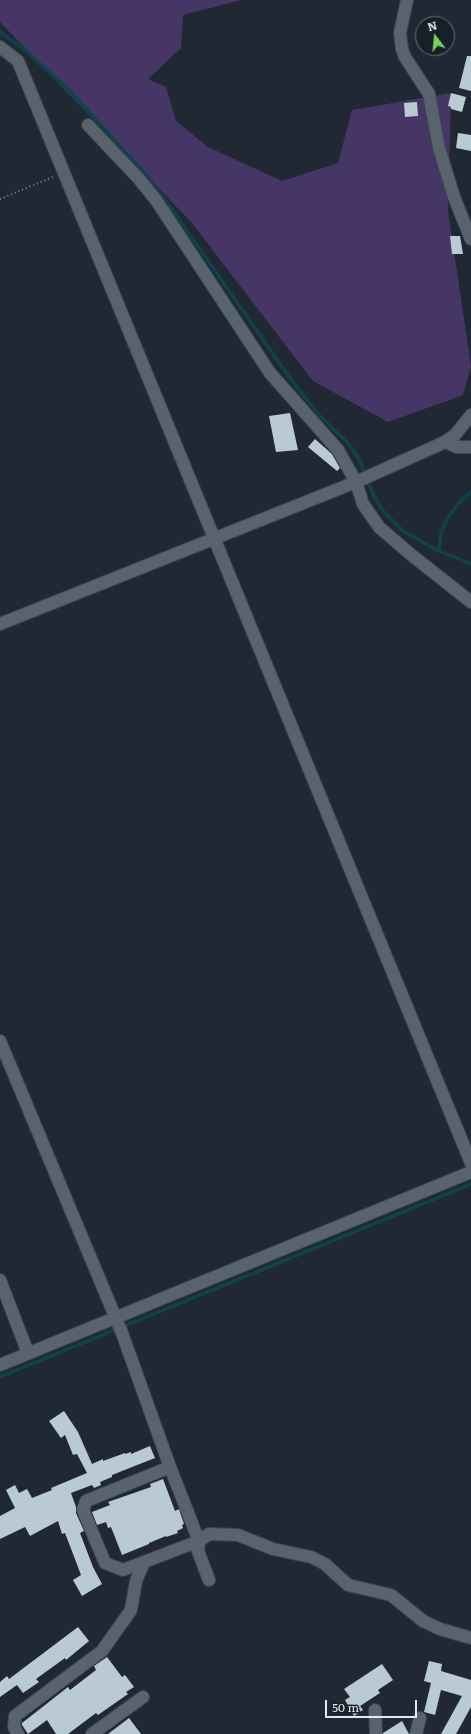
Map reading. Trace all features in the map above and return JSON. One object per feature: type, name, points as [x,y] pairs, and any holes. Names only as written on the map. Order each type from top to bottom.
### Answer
[{"type":"street","points":[[407,0],[400,33],[402,49],[405,58],[428,94],[439,148],[454,197],[471,239]]},
{"type":"street","points":[[0,47],[18,61],[471,1163]]},
{"type":"street","points":[[88,125],[139,179],[156,200],[260,359],[287,393],[363,478],[363,504],[379,527],[471,602]]},
{"type":"street","points":[[0,624],[363,478],[445,442],[455,435],[471,415]]},
{"type":"street","points":[[445,442],[457,448],[471,447]]},
{"type":"street","points":[[0,1041],[118,1325],[170,1467],[199,1540],[198,1551],[209,1580]]},
{"type":"street","points":[[0,1365],[28,1353],[118,1325],[471,1172]]},
{"type":"street","points":[[0,1280],[28,1353]]},
{"type":"street","points":[[170,1467],[86,1501],[83,1510],[105,1563],[123,1570],[199,1540],[209,1534],[230,1534],[273,1549],[312,1557],[326,1564],[348,1585],[391,1595],[423,1621],[440,1629],[471,1638]]},
{"type":"street","points":[[18,1734],[14,1727],[15,1716],[102,1651],[131,1610],[136,1581],[144,1562]]},
{"type":"street","points":[[92,1734],[143,1697]]},
{"type":"street","points":[[375,1710],[376,1734]]},
{"type":"street","points":[[416,1734],[420,1718]]},
{"type":"path","points":[[0,199],[64,172]]},
{"type":"shaded area","points":[[0,0],[241,0],[183,15],[181,48],[148,79],[166,87],[176,121],[208,147],[282,181],[338,163],[352,110],[451,93],[448,211],[471,366],[463,395],[388,422],[313,381],[192,223],[0,22]]},
{"type":"building","points":[[467,56],[471,56],[471,91],[459,88]]},
{"type":"building","points":[[451,93],[466,97],[462,112],[451,109],[451,107],[448,106]]},
{"type":"building","points":[[417,102],[418,116],[405,117],[404,103]]},
{"type":"building","points":[[458,133],[471,135],[471,151],[456,148]]},
{"type":"building","points":[[450,236],[460,236],[463,254],[452,254]]},
{"type":"building","points":[[290,413],[298,450],[276,452],[269,416]]},
{"type":"building","points":[[315,439],[332,454],[340,468],[337,471],[308,447]]},
{"type":"building","points":[[64,1411],[78,1432],[92,1464],[103,1459],[103,1461],[125,1453],[131,1452],[131,1454],[150,1446],[155,1458],[112,1475],[112,1477],[100,1482],[101,1485],[94,1488],[92,1485],[71,1493],[76,1507],[76,1513],[84,1531],[80,1533],[93,1567],[102,1584],[82,1596],[73,1580],[81,1575],[65,1533],[62,1534],[58,1521],[30,1536],[25,1527],[0,1539],[0,1516],[15,1508],[6,1490],[15,1485],[19,1493],[27,1489],[32,1498],[52,1490],[51,1488],[87,1473],[77,1454],[73,1455],[65,1435],[61,1438],[49,1421]]},
{"type":"building","points":[[163,1479],[175,1511],[179,1509],[184,1524],[182,1525],[183,1528],[177,1531],[178,1533],[166,1536],[122,1555],[111,1527],[108,1528],[106,1522],[97,1525],[92,1512],[110,1505],[108,1502],[151,1487],[150,1484]]},
{"type":"building","points":[[78,1627],[89,1641],[66,1660],[65,1658],[36,1679],[39,1682],[23,1693],[17,1685],[0,1697],[0,1682],[7,1676],[9,1679]]},
{"type":"building","points":[[107,1657],[122,1677],[125,1675],[134,1687],[126,1692],[128,1694],[98,1715],[96,1713],[68,1734],[56,1734],[47,1720],[28,1734],[22,1723],[68,1687],[70,1690],[96,1670],[94,1666]]},
{"type":"building","points":[[429,1661],[442,1664],[441,1671],[471,1680],[471,1707],[456,1734],[441,1734],[462,1696],[441,1690],[435,1715],[424,1712],[431,1683],[424,1681]]},
{"type":"building","points":[[382,1664],[393,1680],[378,1690],[380,1693],[360,1706],[363,1710],[354,1716],[345,1700],[350,1697],[344,1689]]},
{"type":"building","points":[[129,1718],[141,1734],[108,1734]]},
{"type":"building","points":[[402,1721],[409,1734],[383,1734],[383,1733]]},
{"type":"waterway","points":[[0,32],[21,47],[67,88],[145,174],[169,205],[292,381],[320,416],[349,444],[360,461],[373,494],[383,511],[403,531],[439,551]]},
{"type":"waterway","points":[[471,492],[457,505],[447,519],[441,533],[439,551],[471,564]]},
{"type":"waterway","points":[[0,1377],[471,1184]]}]
